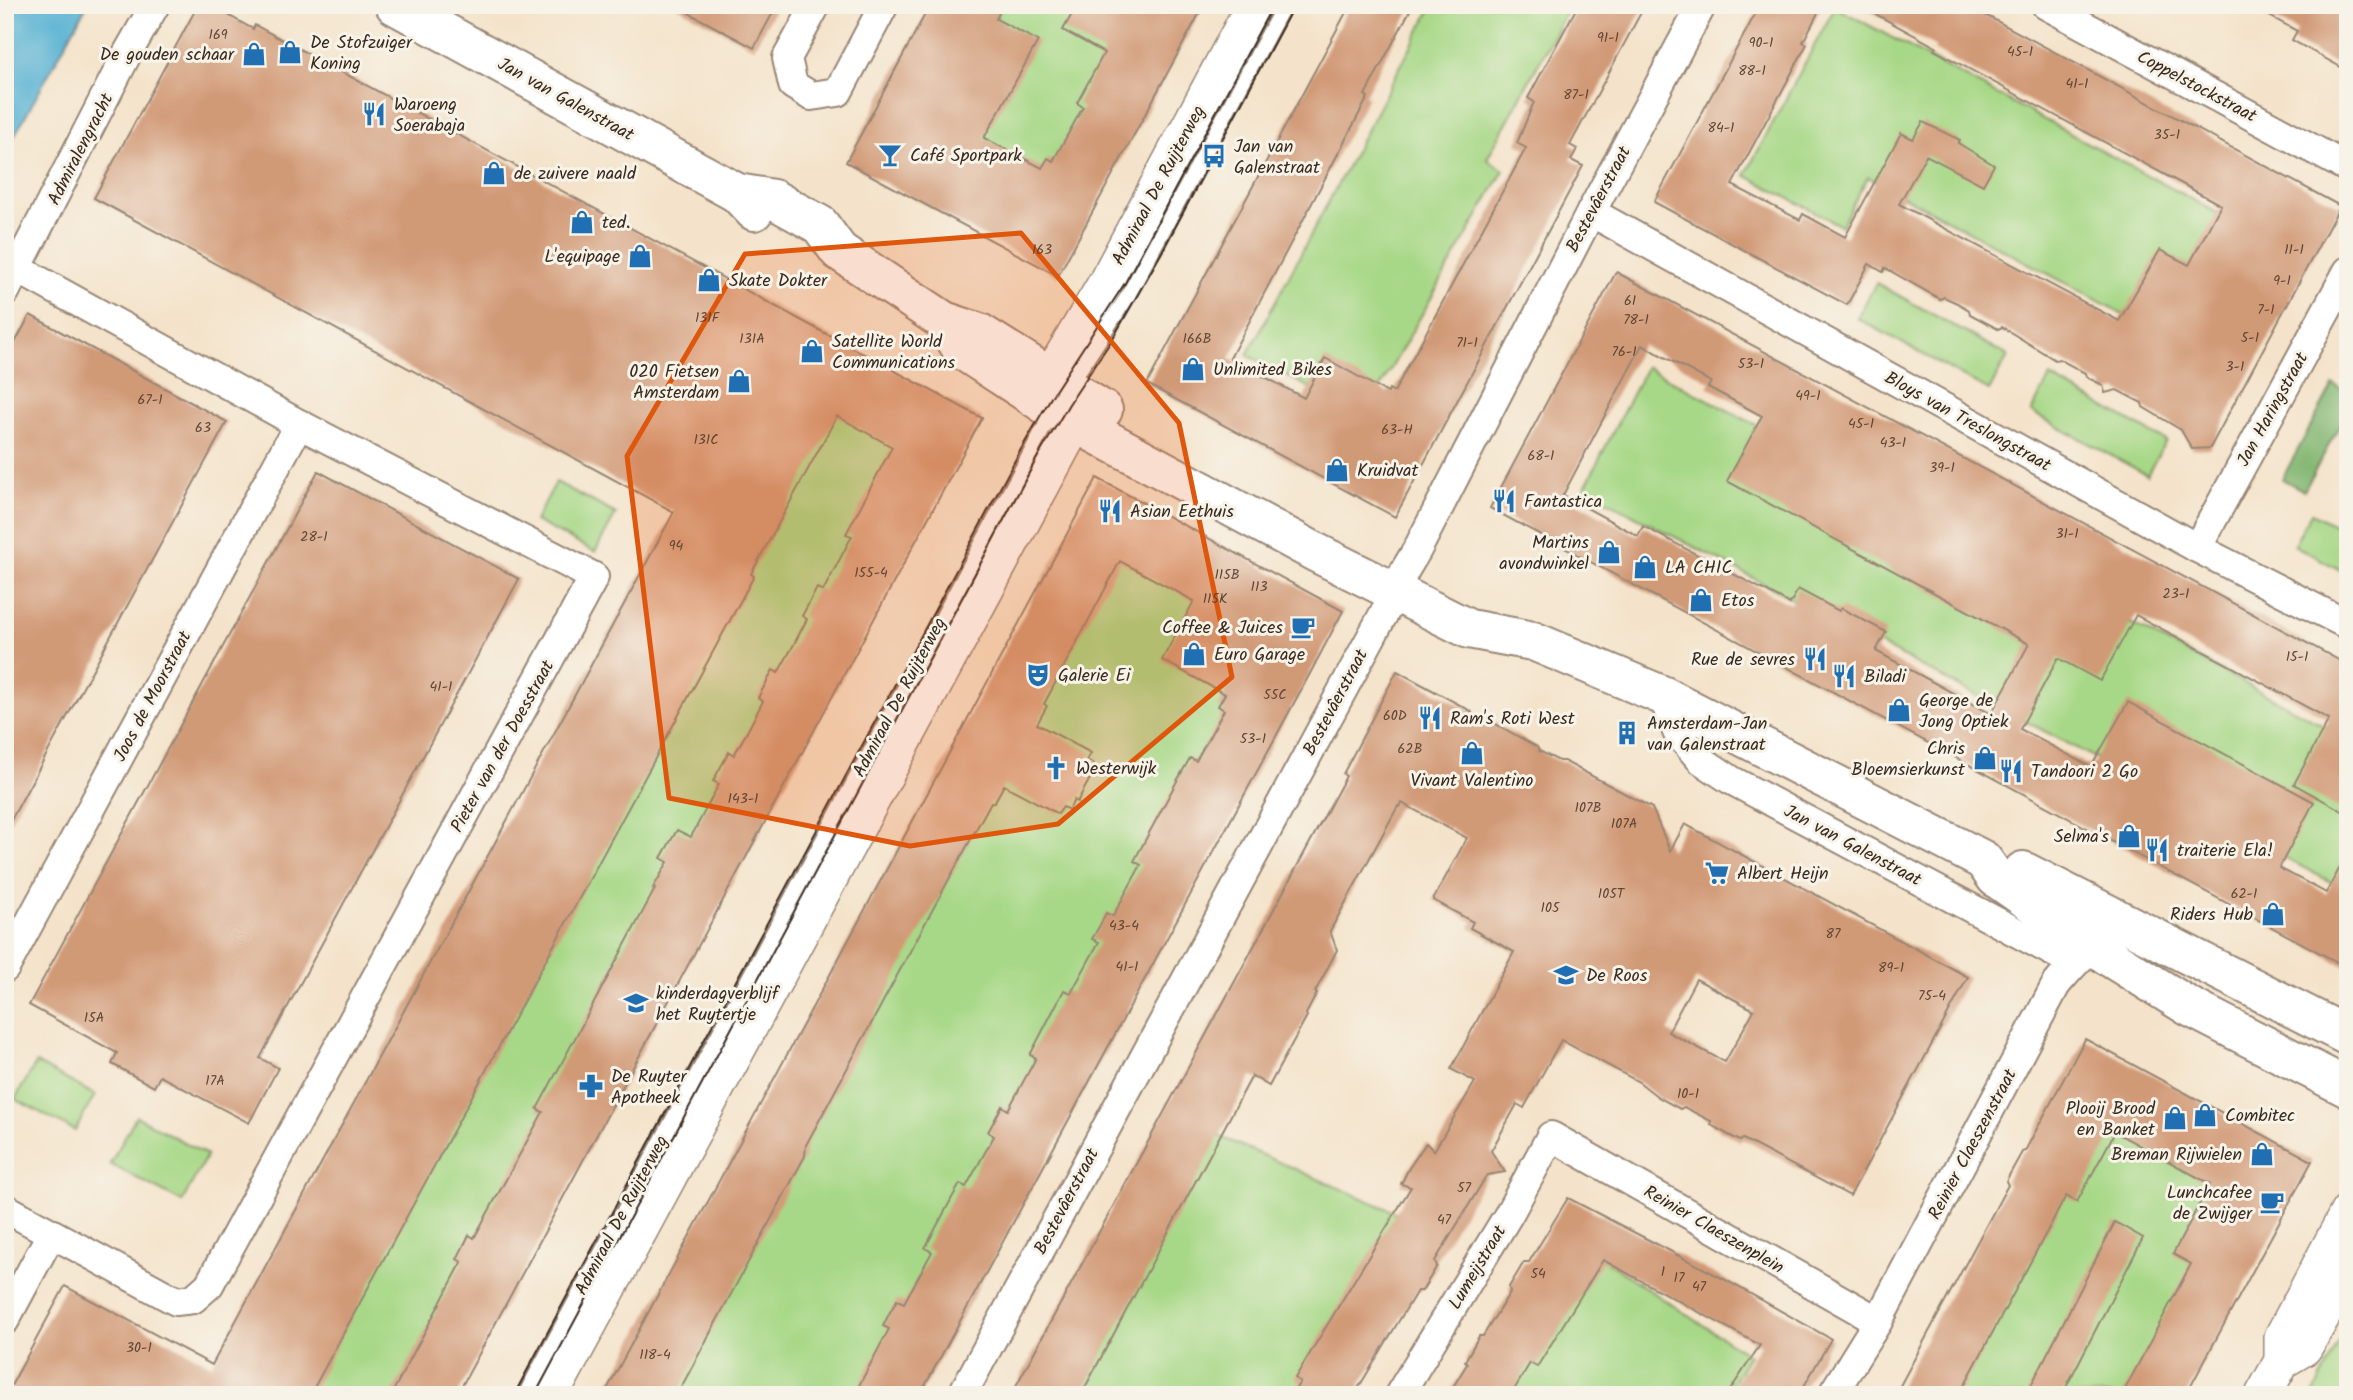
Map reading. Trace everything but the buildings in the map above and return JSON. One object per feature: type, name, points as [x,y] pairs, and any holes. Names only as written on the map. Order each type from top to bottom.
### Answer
[{"type":"main road","name":"Jan van Galenstraat","points":[[395,5],[737,193],[763,221],[805,246],[839,251],[944,321],[981,333],[1062,399],[1138,429],[1400,582],[1480,604],[1533,641],[1662,695],[1983,860],[1996,878],[2084,954],[2348,1088]]},
{"type":"main road","name":"Jan van Galenstraat","points":[[1983,860],[1996,857],[2348,1036]]},
{"type":"street","name":"Admiralengracht","points":[[12,281],[127,54],[155,5]]},
{"type":"street","points":[[816,5],[787,58],[793,85],[811,96],[838,92],[884,5]]},
{"type":"street","name":"Admiraal De Ruijterweg","points":[[551,1395],[1062,399],[1104,286],[1254,5]]},
{"type":"street","name":"Bestevâerstraat","points":[[962,1395],[1400,582],[1591,212],[1702,5]]},
{"type":"street","name":"Coppelstockstraat","points":[[2046,5],[2348,168]]},
{"type":"street","name":"Bloys van Treslongstraat","points":[[1591,212],[2197,548],[2348,625]]},
{"type":"street","name":"Jan Haringstraat","points":[[2197,548],[2348,271]]},
{"type":"street","name":"Pieter van der Doesstraat","points":[[5,1208],[176,1301],[193,1299],[209,1285],[594,577],[299,424],[12,281]]},
{"type":"street","name":"Joos de Moorstraat","points":[[5,968],[299,424]]},
{"type":"street","name":"Jan van Galenstraat","points":[[1662,695],[1678,734],[1701,760],[1731,780],[2084,954]]},
{"type":"street","points":[[2084,954],[2126,934],[2144,933]]},
{"type":"street","name":"Reinier Claeszenstraat","points":[[1832,1395],[1878,1321],[2056,985],[2084,954]]},
{"type":"street","name":"Reinier Claeszenplein","points":[[1550,1136],[1878,1321]]},
{"type":"street","name":"Lumeijstraat","points":[[1399,1395],[1508,1214],[1550,1136]]},
{"type":"street","points":[[2263,1395],[2282,1361],[2282,1337],[2348,1212]]},
{"type":"street","points":[[5,1320],[51,1234]]},
{"type":"street","points":[[2282,1361],[2304,1348],[2348,1272]]},
{"type":"lane","name":"Admiraal De Ruijterweg","points":[[525,1395],[1062,399],[1126,299],[1284,5]]},
{"type":"highlighted area","points":[[1021,233],[1179,423],[1232,677],[1058,824],[910,846],[669,798],[627,456],[745,254]]},
{"type":"green space","points":[[971,5],[1166,5],[1035,256],[893,164]]},
{"type":"green space","points":[[1433,5],[1570,5],[1487,159],[1504,170],[1364,416],[1247,355]]},
{"type":"green space","points":[[1835,7],[2247,229],[2186,348],[1868,177],[1841,226],[1745,175]]},
{"type":"green space","points":[[223,52],[931,428],[401,1395],[254,1395],[735,499]]},
{"type":"green space","points":[[1876,283],[2008,356],[1989,391],[1857,318]]},
{"type":"green space","points":[[1646,367],[2348,738],[2348,891],[1584,489]]},
{"type":"green space","points":[[2050,377],[2166,441],[2147,475],[2031,412]]},
{"type":"green space","points":[[2333,385],[2348,393],[2348,410],[2304,491],[2282,479]]},
{"type":"green space","points":[[556,482],[616,514],[595,552],[535,521]]},
{"type":"green space","points":[[2311,513],[2348,532],[2348,574],[2294,545]]},
{"type":"green space","points":[[1102,548],[1275,645],[872,1395],[661,1395]]},
{"type":"green space","points":[[36,1063],[95,1095],[75,1131],[15,1099]]},
{"type":"green space","points":[[2112,1093],[2267,1163],[2140,1395],[1933,1395]]},
{"type":"green space","points":[[136,1116],[207,1155],[182,1202],[110,1164]]},
{"type":"green space","points":[[1202,1129],[1411,1219],[1308,1395],[1060,1395]]},
{"type":"green space","points":[[1588,1250],[1749,1355],[1725,1395],[1499,1395]]},
{"type":"green space","points":[[2348,1323],[2348,1395],[2313,1395]]},
{"type":"water","points":[[5,5],[87,5],[5,153]]},
{"type":"tram line","points":[[514,1395],[1020,451],[1053,394],[1125,283],[1273,5]]},
{"type":"tram line","points":[[535,1395],[1036,460],[1113,338],[1162,252],[1294,5]]},
{"type":"place","name":"De Stofzuiger Koning","points":[[290,52]]},
{"type":"place","name":"De gouden schaar","points":[[254,54]]},
{"type":"place","name":"Waroeng Soerabaja","points":[[374,114]]},
{"type":"place","name":"Café Sportpark","points":[[890,155]]},
{"type":"place","name":"Jan van Galenstraat","points":[[1214,156]]},
{"type":"place","name":"de zuivere naald","points":[[494,173]]},
{"type":"place","name":"ted.","points":[[582,222]]},
{"type":"place","name":"L'equipage","points":[[640,256]]},
{"type":"place","name":"Skate Dokter","points":[[709,280]]},
{"type":"place","name":"Satellite World Communications","points":[[812,351]]},
{"type":"place","name":"Unlimited Bikes","points":[[1193,369]]},
{"type":"place","name":"020 Fietsen Amsterdam","points":[[739,381]]},
{"type":"place","name":"Kruidvat","points":[[1337,470]]},
{"type":"place","name":"Fantastica","points":[[1504,501]]},
{"type":"place","name":"Asian Eethuis","points":[[1110,511]]},
{"type":"place","name":"Martins avondwinkel","points":[[1609,552]]},
{"type":"place","name":"LA CHIC","points":[[1645,567]]},
{"type":"place","name":"Etos","points":[[1701,600]]},
{"type":"place","name":"Coffee & Juices","points":[[1303,627]]},
{"type":"place","name":"Euro Garage","points":[[1194,654]]},
{"type":"place","name":"Rue de sevres","points":[[1815,659]]},
{"type":"place","name":"Galerie Ei","points":[[1038,675]]},
{"type":"place","name":"Biladi","points":[[1844,676]]},
{"type":"place","name":"George de Jong Optiek","points":[[1899,710]]},
{"type":"place","name":"Ram's Roti West","points":[[1430,718]]},
{"type":"place","name":"Amsterdam-Jan van Galenstraat","points":[[1627,733]]},
{"type":"place","name":"Vivant Valentino","points":[[1472,753]]},
{"type":"place","name":"Chris Bloemsierkunst","points":[[1985,758]]},
{"type":"place","name":"Westerwijk","points":[[1056,768]]},
{"type":"place","name":"Tandoori 2 Go","points":[[2011,771]]},
{"type":"place","name":"Selma's","points":[[2129,836]]},
{"type":"place","name":"traiterie Ela!","points":[[2157,850]]},
{"type":"place","name":"Albert Heijn","points":[[1717,873]]},
{"type":"place","name":"Riders Hub","points":[[2273,914]]},
{"type":"place","name":"De Roos","points":[[1566,975]]},
{"type":"place","name":"kinderdagverblijf het Ruytertje","points":[[636,1003]]},
{"type":"place","name":"De Ruyter Apotheek","points":[[591,1086]]},
{"type":"place","name":"Combitec","points":[[2205,1115]]},
{"type":"place","name":"Plooij Brood en Banket","points":[[2175,1118]]},
{"type":"place","name":"Breman Rijwielen","points":[[2262,1154]]},
{"type":"place","name":"Lunchcafee de Zwijger","points":[[2272,1202]]}]
